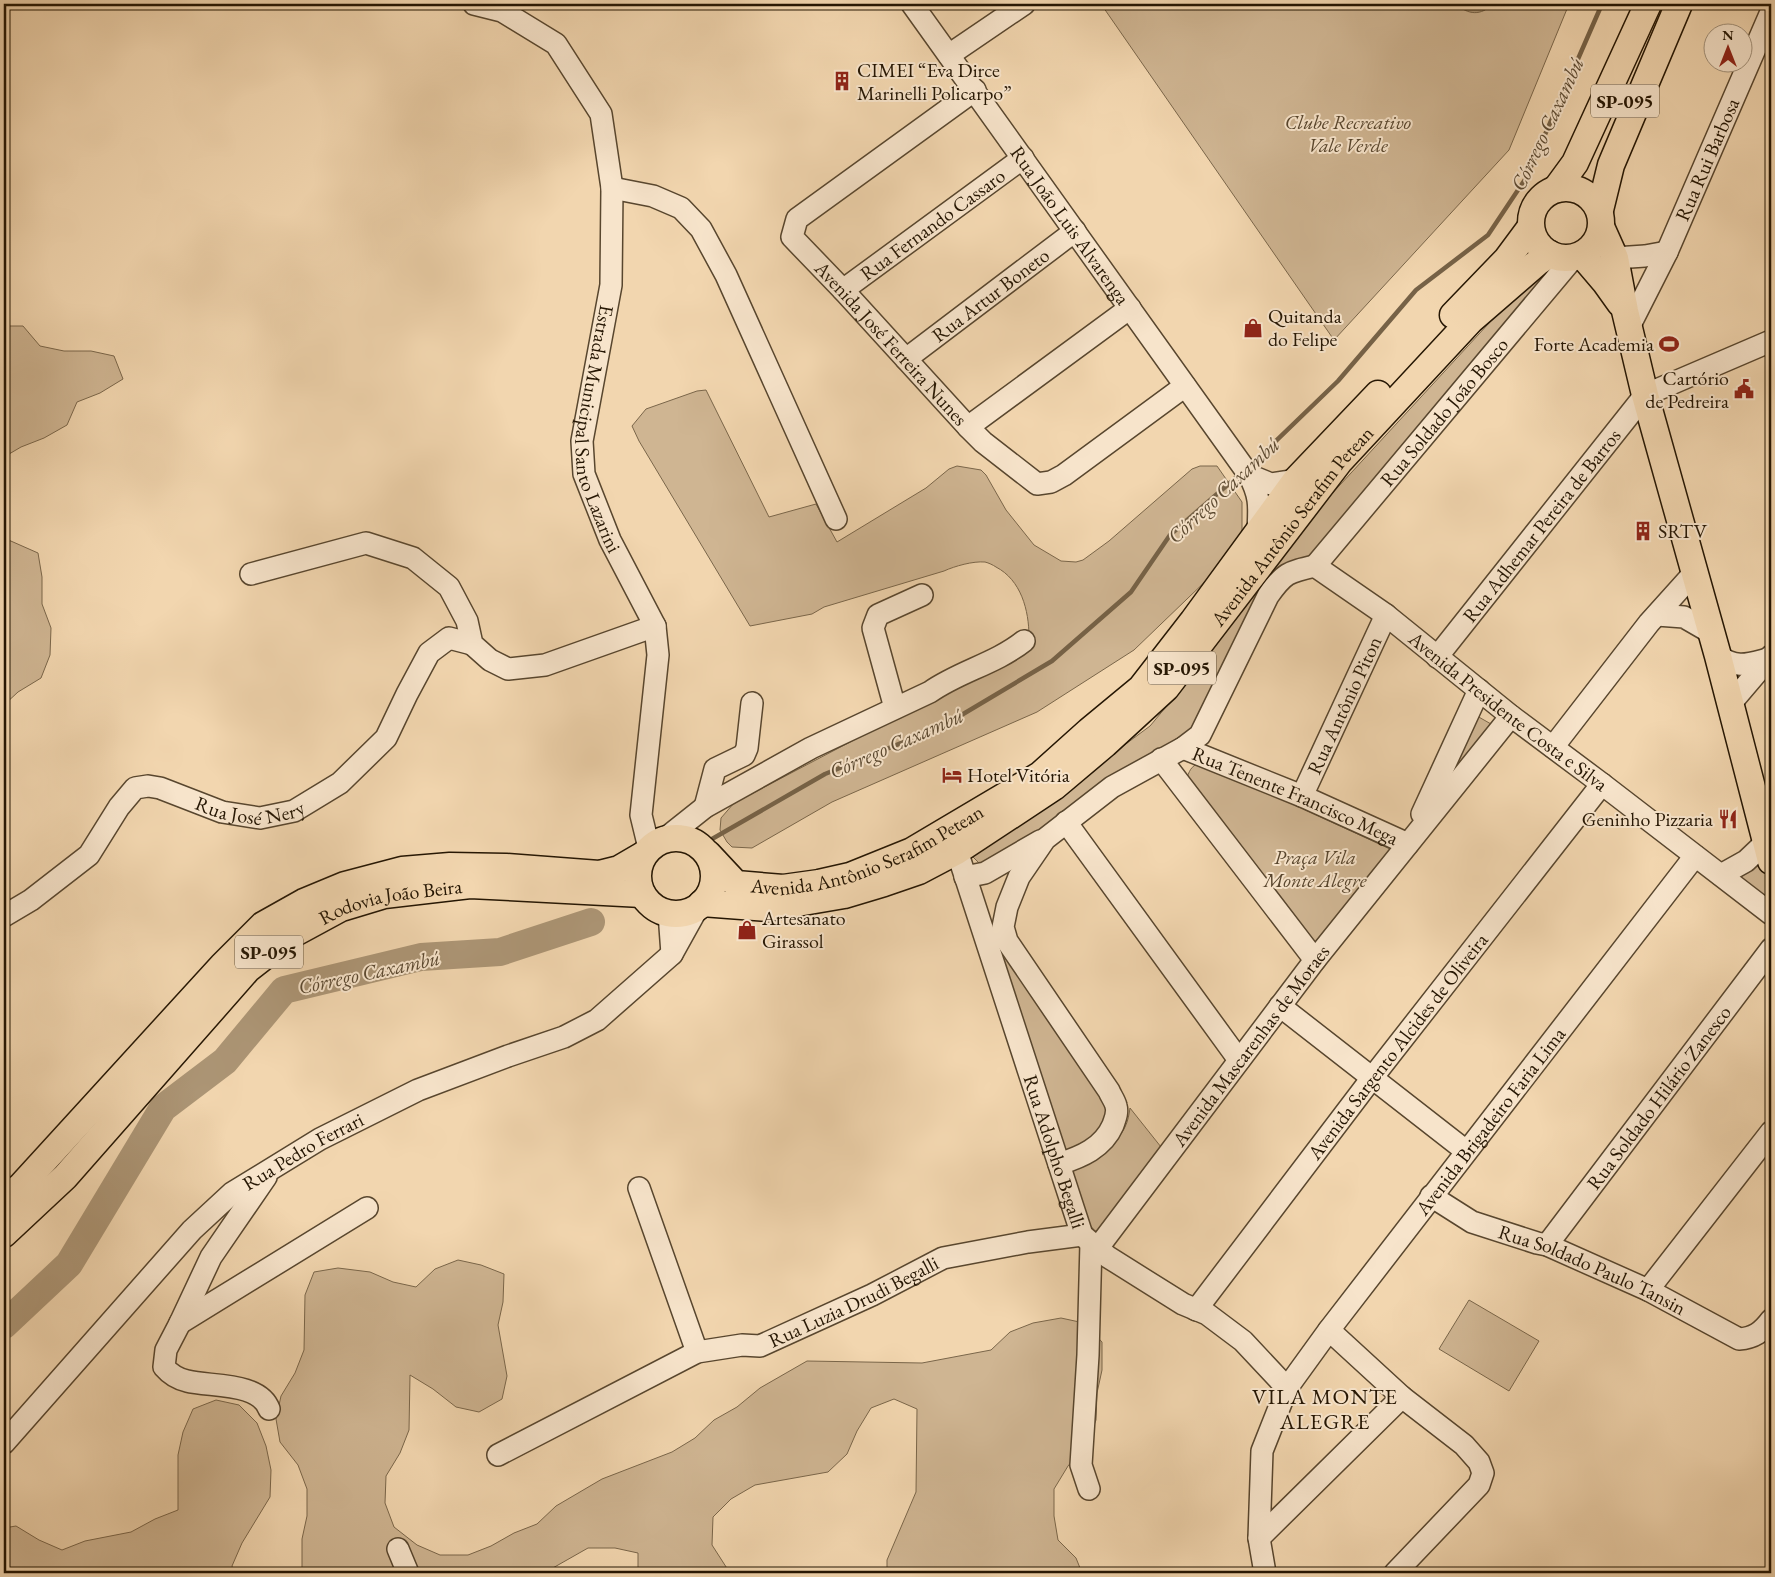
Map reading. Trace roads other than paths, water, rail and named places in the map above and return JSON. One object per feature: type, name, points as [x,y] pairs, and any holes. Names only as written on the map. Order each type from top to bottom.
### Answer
[{"type":"main road","name":"SP-095","points":[[1530,228],[1533,211],[1538,201],[1556,189],[1575,162],[1648,4]]},
{"type":"main road","name":"SP-095","points":[[1569,255],[1595,244],[1599,213],[1595,181],[1598,165],[1666,4]]},
{"type":"main road","points":[[1599,213],[1611,165],[1679,4]]},
{"type":"main road","points":[[1556,189],[1566,187],[1587,193],[1599,213],[1614,258],[1645,395],[1731,703],[1769,851]]},
{"type":"main road","points":[[1530,228],[1542,249],[1569,255],[1606,282],[1627,319]]},
{"type":"main road","name":"Avenida Antônio Serafim Petean","points":[[708,854],[736,884],[783,888],[850,876],[912,851],[1040,775],[1141,688],[1193,621],[1296,480],[1507,259],[1530,228]]},
{"type":"main road","name":"Avenida Antônio Serafim Petean","points":[[699,906],[768,908],[844,895],[919,871],[957,851],[1054,787],[1105,744],[1166,688],[1339,462],[1471,320],[1538,262],[1569,255]]},
{"type":"main road","name":"SP-095","points":[[653,847],[678,837],[690,840],[708,854]]},
{"type":"main road","points":[[653,847],[639,865],[638,885],[649,903],[658,910],[669,913]]},
{"type":"main road","name":"Rodovia João Beira","points":[[4,1200],[21,1186],[229,959],[263,925],[304,902],[345,885],[402,870],[450,866],[506,867],[599,874],[619,869],[653,847]]},
{"type":"main road","points":[[699,906],[711,890],[714,875],[708,854]]},
{"type":"main road","name":"Rodovia João Beira","points":[[4,1234],[64,1177],[248,969],[293,934],[342,908],[384,895],[470,885],[642,894]]},
{"type":"main road","name":"SP-095","points":[[669,913],[680,914],[699,906]]},
{"type":"street","name":"Estrada Municipal Santo Lazarini","points":[[474,4],[502,11],[556,44],[601,114],[612,188],[611,285],[582,441],[584,474],[610,540],[655,626],[658,655],[641,815],[653,847]]},
{"type":"street","name":"Rua João Luis Alvarenga","points":[[912,4],[1024,158],[1248,474]]},
{"type":"street","points":[[950,55],[1024,4]]},
{"type":"street","name":"Rua Rui Barbosa","points":[[1627,319],[1667,252],[1771,12]]},
{"type":"street","name":"Avenida José Ferreira Nunes","points":[[975,90],[797,219],[792,237],[844,290],[968,427],[983,442],[1037,484],[1051,482],[1185,386]]},
{"type":"street","name":"Rua Fernando Cassaro","points":[[844,290],[1024,158]]},
{"type":"street","points":[[612,188],[653,196],[681,208],[701,229],[726,275],[836,520]]},
{"type":"street","name":"Rua Artur Boneto","points":[[906,359],[1076,231]]},
{"type":"street","points":[[1614,258],[1667,252]]},
{"type":"street","name":"Rua Soldado João Bosco","points":[[1315,566],[1569,255]]},
{"type":"street","points":[[968,427],[1130,308]]},
{"type":"street","points":[[1645,395],[1771,341]]},
{"type":"street","name":"Rua Adhemar Pereira de Barros","points":[[1437,657],[1645,395]]},
{"type":"street","points":[[1248,474],[1270,484],[1296,480]]},
{"type":"street","points":[[1248,474],[1257,490],[1259,505],[1258,532]]},
{"type":"street","points":[[251,574],[366,543],[413,558],[449,587],[467,621],[472,644]]},
{"type":"street","points":[[965,877],[985,873],[1045,839],[1112,787],[1183,748],[1200,735],[1268,596],[1280,579],[1294,570],[1315,566]]},
{"type":"street","name":"Avenida Presidente Costa e Silva","points":[[1315,566],[1386,615],[1511,716],[1771,914]]},
{"type":"street","points":[[1553,747],[1657,615],[1694,573]]},
{"type":"street","points":[[895,708],[873,628],[878,616],[922,595]]},
{"type":"street","name":"Rua Antônio Piton","points":[[1302,796],[1386,615]]},
{"type":"street","points":[[1657,615],[1684,617],[1714,644],[1727,662],[1735,665],[1745,665],[1770,658]]},
{"type":"street","name":"Rua José Nery","points":[[4,916],[31,900],[89,855],[119,808],[135,788],[148,786],[160,788],[222,812],[260,818],[294,810],[340,783],[386,738],[429,653],[449,638],[472,644],[490,660],[508,669],[545,665],[655,626]]},
{"type":"street","points":[[653,847],[706,807],[811,748],[930,692],[947,680],[1012,650],[1024,641]]},
{"type":"street","points":[[1731,703],[1770,658]]},
{"type":"street","name":"Avenida Mascarenhas de Moraes","points":[[1408,844],[1479,690]]},
{"type":"street","points":[[706,807],[715,769],[744,755],[752,704]]},
{"type":"street","name":"Avenida Mascarenhas de Moraes","points":[[1090,1242],[1238,1060],[1315,960],[1511,716]]},
{"type":"street","name":"Rua Tenente Francisco Mega","points":[[1183,748],[1302,796],[1408,844]]},
{"type":"street","points":[[1161,759],[1315,960]]},
{"type":"street","name":"Avenida Sargento Alcides de Oliveira","points":[[1196,1310],[1372,1078],[1602,784]]},
{"type":"street","points":[[1066,822],[1238,1060]]},
{"type":"street","points":[[1045,839],[1019,877],[994,931],[1006,941],[1109,1091],[1116,1106],[1114,1123],[1101,1144],[1082,1156],[1059,1164]]},
{"type":"street","name":"Rua Adolpho Begalli","points":[[957,851],[965,877],[994,931],[1059,1164],[1090,1242],[1175,1299],[1207,1314],[1243,1341],[1288,1388]]},
{"type":"street","points":[[1720,875],[1769,851]]},
{"type":"street","name":"Avenida Brigadeiro Faria Lima","points":[[1265,1573],[1259,1538],[1262,1451],[1288,1388],[1329,1330],[1431,1196],[1695,856]]},
{"type":"street","name":"Rua Pedro Ferrari","points":[[4,1444],[192,1230],[232,1193],[320,1140],[418,1090],[564,1036],[597,1020],[672,954],[699,906]]},
{"type":"street","points":[[669,913],[672,954]]},
{"type":"street","name":"Rua Soldado Hilário Zanesco","points":[[1547,1245],[1771,949]]},
{"type":"street","points":[[1280,1006],[1466,1151]]},
{"type":"street","points":[[1648,1290],[1771,1132]]},
{"type":"street","points":[[269,1409],[266,1401],[248,1390],[186,1381],[171,1374],[164,1367],[166,1350],[211,1256],[272,1168]]},
{"type":"street","points":[[639,1188],[697,1352]]},
{"type":"street","name":"Rua Soldado Paulo Tansin","points":[[1431,1196],[1472,1222],[1547,1245],[1648,1290],[1739,1339],[1751,1338],[1771,1320]]},
{"type":"street","points":[[180,1324],[367,1208]]},
{"type":"street","name":"Rua Luzia Drudi Begalli","points":[[498,1455],[697,1352],[742,1344],[760,1346],[872,1295],[943,1258],[1028,1242],[1090,1242]]},
{"type":"street","points":[[1089,1489],[1081,1465],[1087,1364],[1090,1242]]},
{"type":"street","points":[[1329,1330],[1402,1397],[1464,1445],[1479,1462],[1483,1473],[1479,1485],[1395,1573]]},
{"type":"street","points":[[1259,1538],[1402,1397]]},
{"type":"street","points":[[398,1549],[408,1573]]},
{"type":"waterway","name":"Córrego Caxambú","points":[[1250,466],[1338,381],[1416,290],[1488,235],[1526,178],[1602,4]]},
{"type":"waterway","name":"Córrego Caxambú","points":[[712,839],[825,774],[943,726],[1052,661],[1131,592],[1170,535],[1240,474]]},
{"type":"waterway","name":"Córrego Caxambú","points":[[4,1325],[69,1264],[163,1108],[225,1061],[284,990],[421,957],[500,952],[591,922]]},
{"type":"place","name":"CIMEI “Eva Dirce Marinelli Policarpo”","points":[[842,81]]},
{"type":"place","name":"Quitanda do Felipe","points":[[1253,328]]},
{"type":"place","name":"Forte Academia","points":[[1669,344]]},
{"type":"place","name":"Cartório de Pedreira","points":[[1744,389]]},
{"type":"place","name":"SRTV","points":[[1643,531]]},
{"type":"place","name":"Hotel Vitória","points":[[952,775]]},
{"type":"place","name":"Geninho Pizzaria","points":[[1728,819]]},
{"type":"place","name":"Artesanato Girassol","points":[[747,930]]},
{"type":"district","name":"VILA MONTE ALEGRE","points":[[1325,1408]]},
{"type":"park label","name":"Clube Recreativo Vale Verde","points":[[1348,134]]},
{"type":"park label","name":"Praça Vila Monte Alegre","points":[[1315,868]]}]
